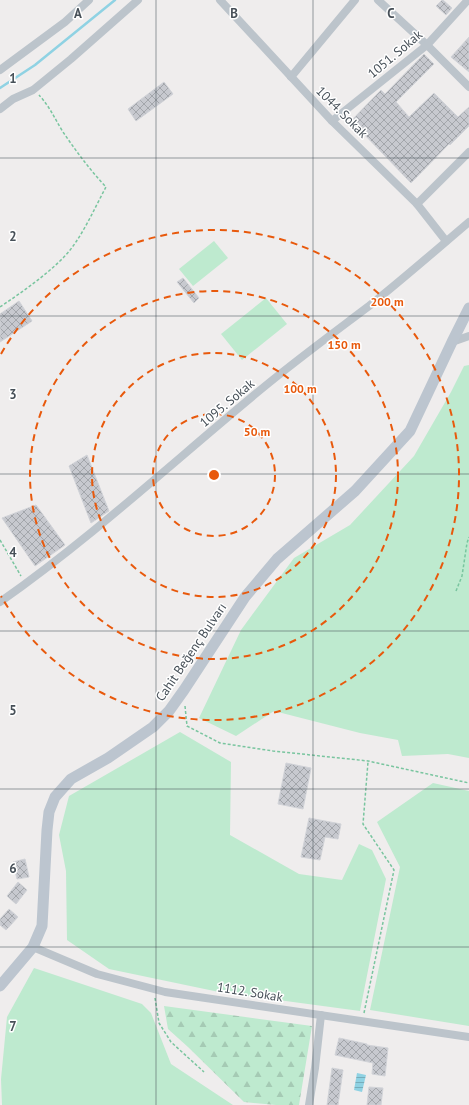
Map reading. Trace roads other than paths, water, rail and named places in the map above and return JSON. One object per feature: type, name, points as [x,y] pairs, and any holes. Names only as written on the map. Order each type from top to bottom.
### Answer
[{"type":"main road","name":"Cahit Beğenç Bulvarı","points":[[0,986],[33,947],[42,926],[46,830],[49,812],[55,797],[72,779],[108,758],[153,727],[169,711],[245,597],[277,559],[355,491],[410,431],[469,308]]},
{"type":"main road","name":"Cahit Beğenç Bulvarı","points":[[452,342],[469,316]]},
{"type":"street","points":[[0,70],[65,22],[89,0]]},
{"type":"street","points":[[0,109],[13,99],[33,90],[138,0]]},
{"type":"street","name":"1044. Sokak","points":[[220,0],[332,121],[417,204],[446,241]]},
{"type":"street","points":[[291,77],[355,0]]},
{"type":"street","points":[[378,0],[427,45],[469,87]]},
{"type":"street","name":"1051. Sokak","points":[[332,121],[427,45],[465,3]]},
{"type":"street","points":[[417,204],[469,152]]},
{"type":"street","name":"1095. Sokak","points":[[0,602],[96,529],[260,390],[370,305],[469,222]]},
{"type":"street","points":[[452,342],[469,336]]},
{"type":"street","name":"1112. Sokak","points":[[33,947],[97,974],[165,992],[469,1037]]},
{"type":"street","points":[[309,1105],[321,1015]]},
{"type":"water","points":[[357,1073],[366,1075],[362,1092],[354,1090]]},
{"type":"waterway","points":[[0,88],[35,65],[115,0]]}]
